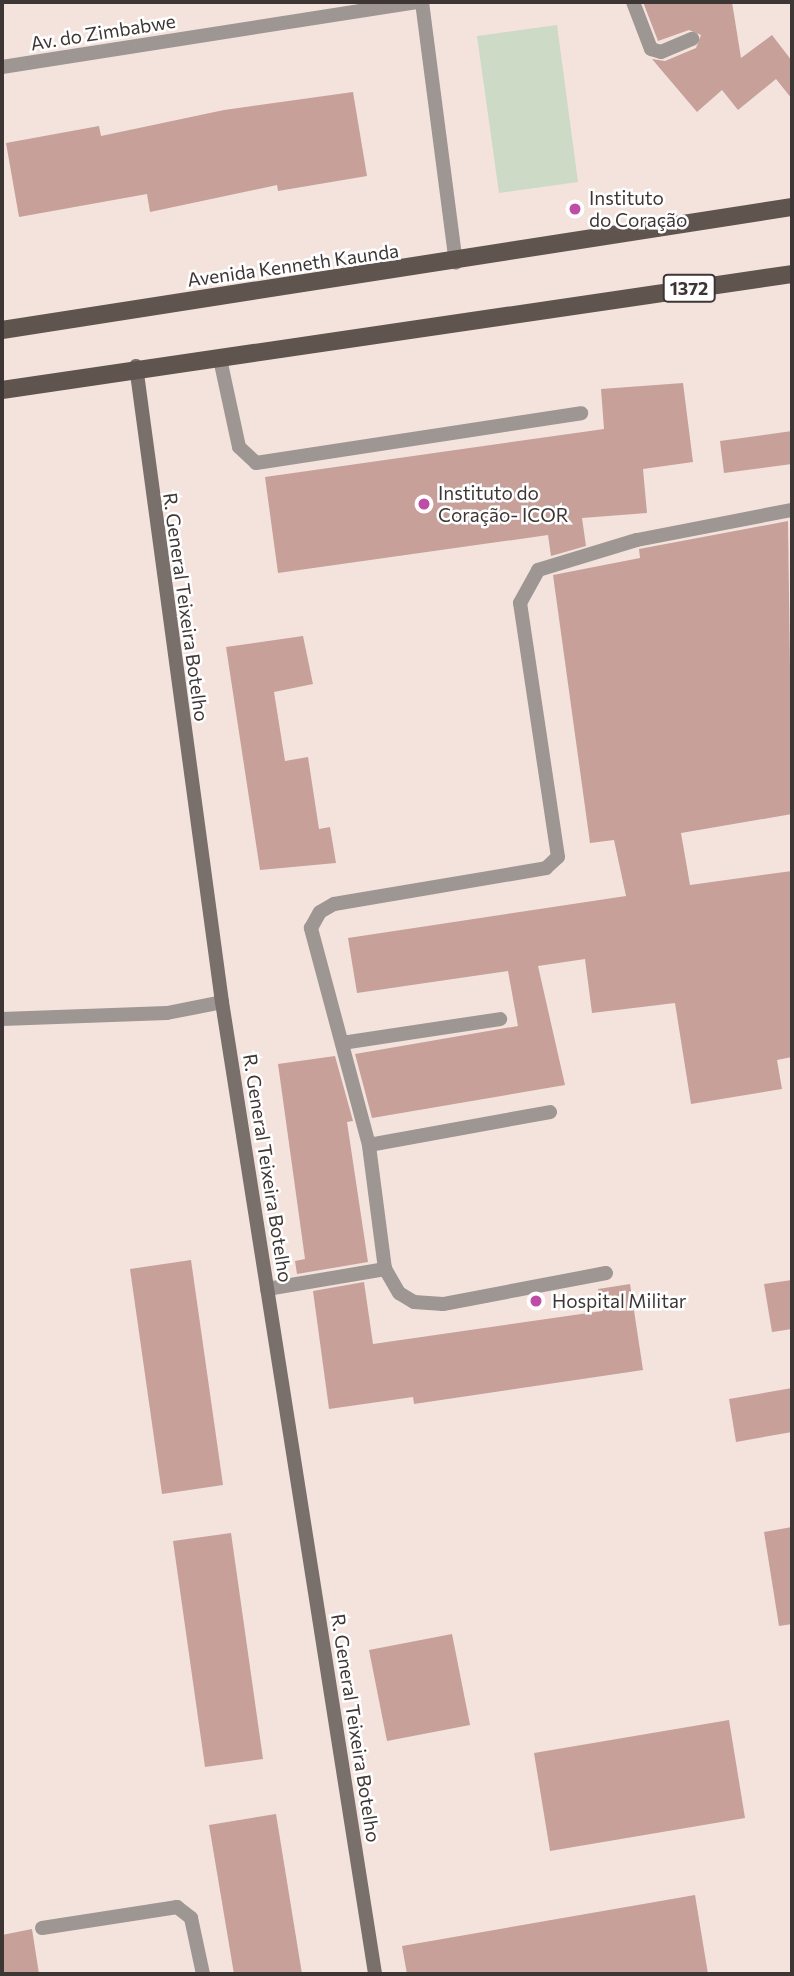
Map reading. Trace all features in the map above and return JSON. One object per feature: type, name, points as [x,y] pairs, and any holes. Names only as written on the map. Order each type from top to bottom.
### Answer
[{"type":"main road","name":"Avenida Kenneth Kaunda","points":[[2,330],[591,242],[792,207]]},
{"type":"main road","name":"1372","points":[[220,359],[587,302],[792,274]]},
{"type":"main road","points":[[2,390],[136,366],[220,359]]},
{"type":"street","name":"Av. do Zimbabwe","points":[[2,67],[419,2]]},
{"type":"street","points":[[419,2],[456,262]]},
{"type":"street","points":[[633,2],[651,49],[661,52],[692,40]]},
{"type":"street","points":[[220,359],[239,447],[256,463],[581,413]]},
{"type":"street","name":"R. General Teixeira Botelho","points":[[136,366],[222,1002],[375,1974]]},
{"type":"street","points":[[606,1273],[443,1304],[414,1302],[399,1293],[385,1269],[369,1145],[311,928],[320,912],[334,904],[546,868],[558,857],[520,603],[538,570],[637,540],[792,510]]},
{"type":"street","points":[[2,1019],[167,1013],[222,1002]]},
{"type":"street","points":[[342,1043],[500,1019]]},
{"type":"street","points":[[369,1145],[550,1112]]},
{"type":"street","points":[[267,1289],[385,1269]]},
{"type":"street","points":[[42,1928],[177,1907],[191,1918],[204,1974]]},
{"type":"green space","points":[[557,25],[578,182],[499,193],[477,36]]},
{"type":"building","points":[[643,2],[732,2],[741,58],[772,35],[792,61],[792,99],[776,79],[738,110],[722,90],[697,112],[652,59],[665,61],[696,48],[701,35],[689,30],[658,41]]},
{"type":"building","points":[[353,92],[367,176],[278,191],[277,185],[150,212],[147,194],[19,217],[6,143],[99,126],[101,136],[224,110]]},
{"type":"building","name":"Instituto do Coração- ICOR","points":[[683,383],[693,462],[643,469],[647,513],[582,518],[586,546],[551,556],[548,535],[278,573],[265,477],[604,429],[601,389]]},
{"type":"building","points":[[792,431],[792,464],[724,473],[720,441]]},
{"type":"building","points":[[788,521],[792,814],[681,833],[690,885],[792,871],[792,1057],[777,1060],[782,1089],[691,1104],[675,1003],[592,1013],[585,959],[538,966],[565,1085],[372,1118],[355,1054],[518,1026],[508,971],[357,993],[348,938],[626,896],[614,840],[590,843],[553,575],[640,558],[639,549]]},
{"type":"building","points":[[303,636],[313,684],[274,692],[285,761],[308,757],[319,829],[330,827],[336,863],[260,870],[226,647]]},
{"type":"building","points":[[335,1056],[353,1121],[347,1122],[368,1262],[297,1274],[295,1261],[305,1259],[278,1064]]},
{"type":"building","points":[[191,1260],[223,1485],[162,1494],[130,1269]]},
{"type":"building","points":[[792,1280],[792,1329],[772,1332],[764,1284]]},
{"type":"building","points":[[364,1282],[373,1344],[602,1311],[598,1289],[630,1284],[643,1370],[414,1404],[413,1397],[329,1409],[313,1291]]},
{"type":"building","points":[[792,1388],[792,1432],[736,1442],[729,1399]]},
{"type":"building","points":[[792,1527],[792,1624],[779,1626],[764,1532]]},
{"type":"building","points":[[231,1533],[263,1759],[205,1767],[173,1541]]},
{"type":"building","points":[[452,1634],[470,1725],[387,1741],[369,1650]]},
{"type":"building","points":[[729,1720],[745,1818],[550,1851],[534,1753]]},
{"type":"building","points":[[276,1814],[302,1974],[234,1974],[209,1825]]},
{"type":"building","points":[[695,1895],[708,1974],[407,1974],[402,1946]]},
{"type":"building","points":[[32,1929],[39,1974],[2,1974],[2,1935]]},
{"type":"place","name":"Instituto do Coração","points":[[575,209]]},
{"type":"place","name":"Instituto do Coração- ICOR","points":[[424,504]]},
{"type":"place","name":"Hospital Militar","points":[[536,1301]]}]
